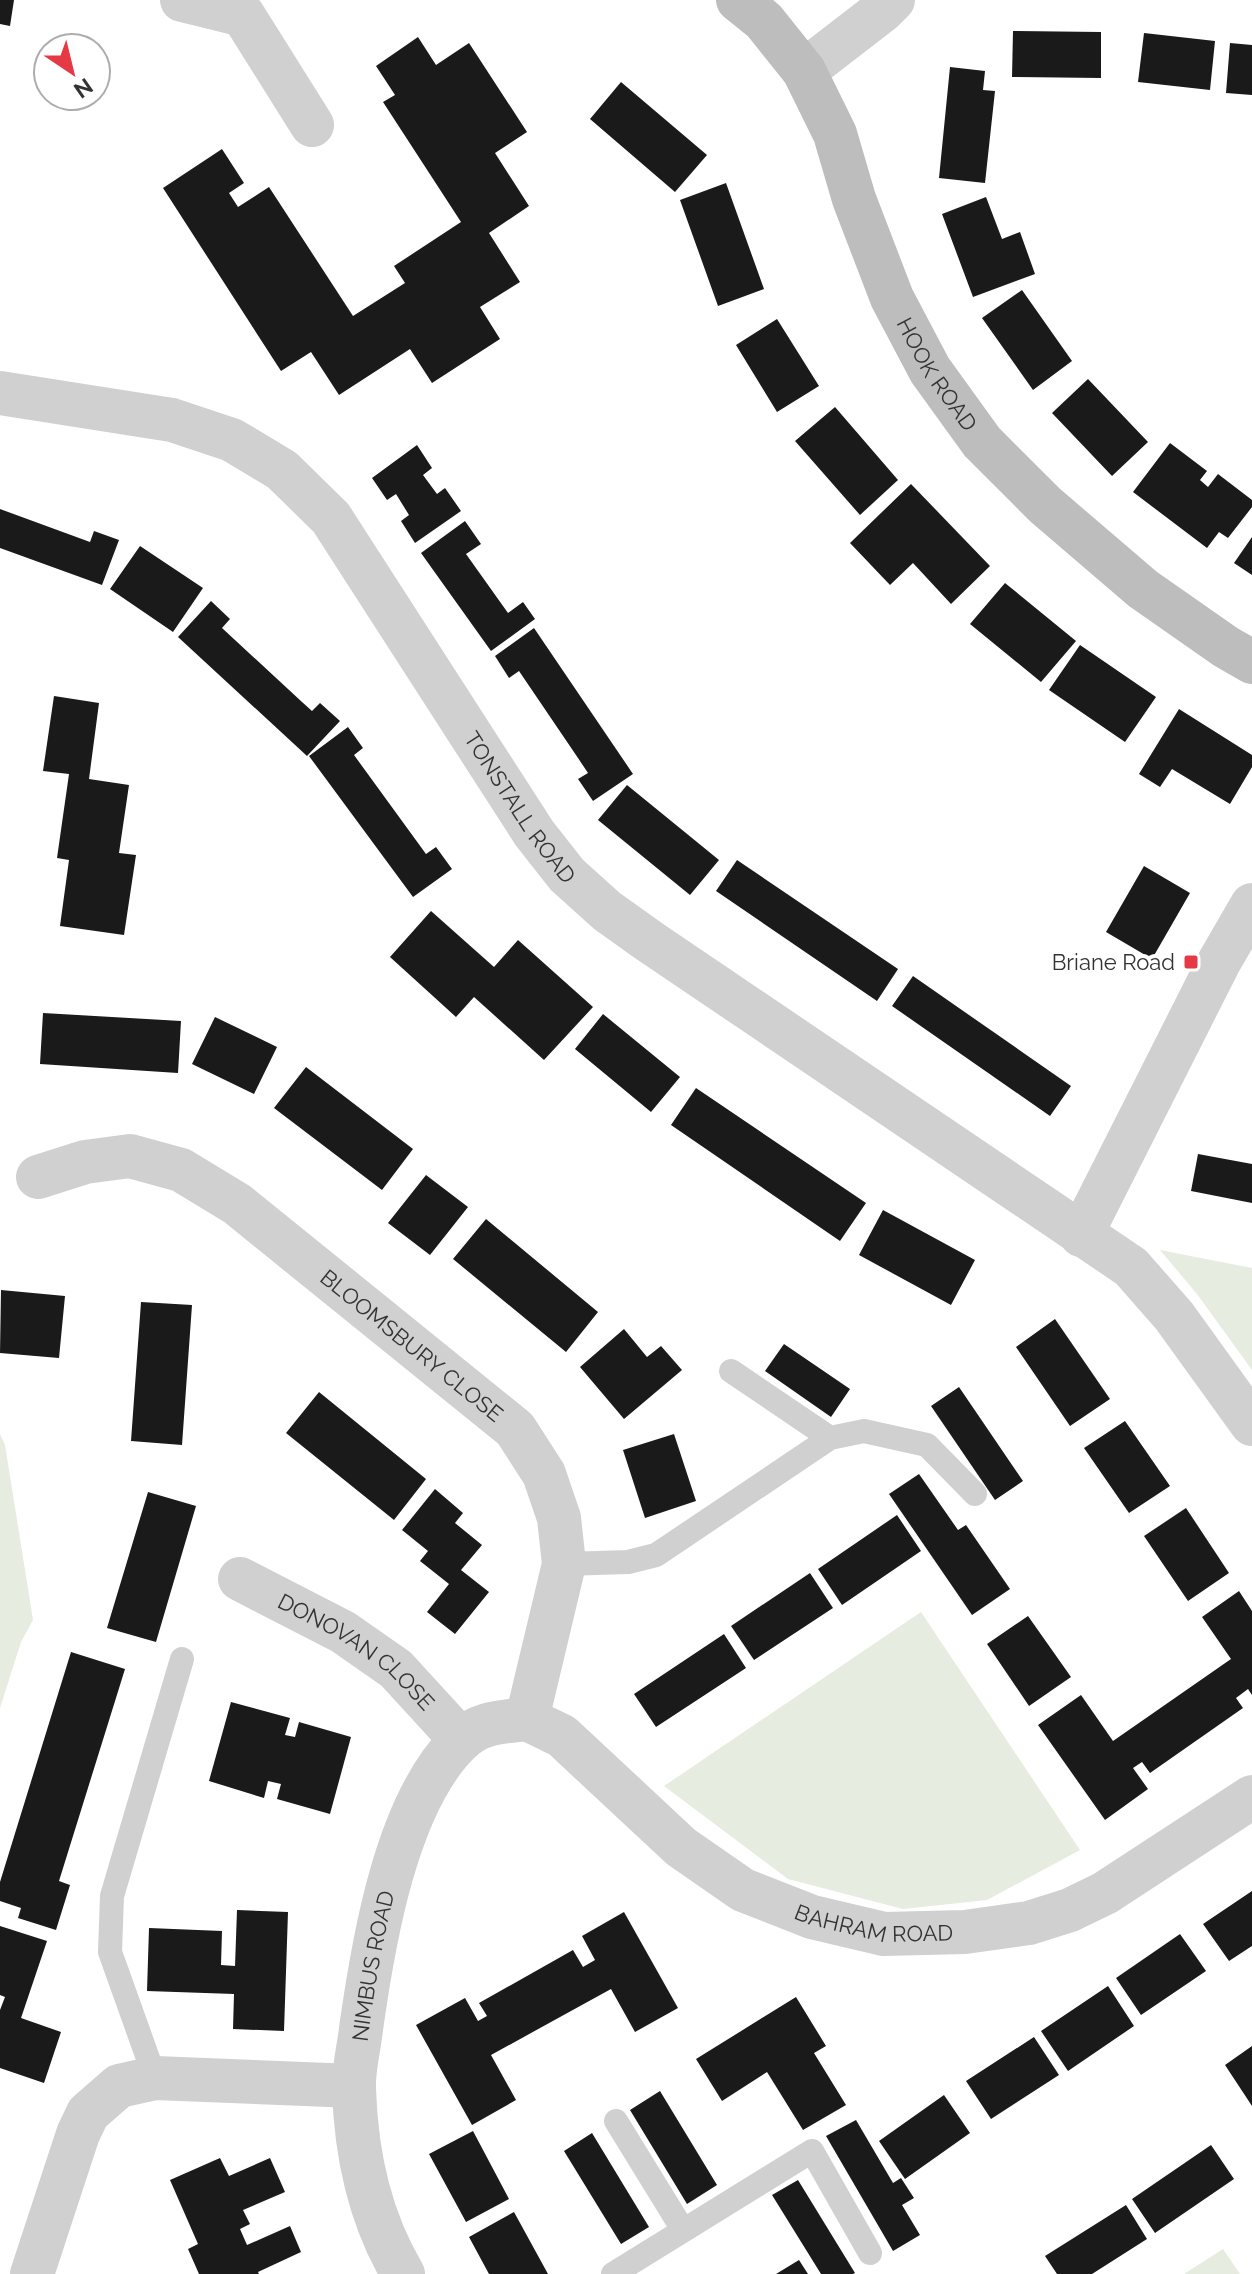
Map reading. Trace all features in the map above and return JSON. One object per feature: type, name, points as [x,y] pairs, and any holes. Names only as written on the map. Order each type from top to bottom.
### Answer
[{"type":"main road","name":"HOOK ROAD","points":[[738,0],[764,21],[804,71],[835,134],[854,199],[892,298],[930,370],[982,442],[1045,505],[1143,589],[1252,662]]},
{"type":"street","points":[[182,0],[243,15],[312,125]]},
{"type":"street","points":[[804,71],[893,0]]},
{"type":"street","name":"TONSTALL ROAD","points":[[0,393],[172,420],[232,440],[282,470],[331,518],[534,833],[567,875],[607,911],[649,941],[1131,1267],[1174,1316],[1252,1424]]},
{"type":"street","points":[[1081,1235],[1219,962],[1252,905]]},
{"type":"street","name":"BLOOMSBURY CLOSE","points":[[38,1177],[85,1162],[130,1156],[181,1170],[237,1204],[515,1429],[544,1474],[559,1518],[564,1564],[527,1719]]},
{"type":"street","name":"DONOVAN CLOSE","points":[[240,1579],[343,1632],[396,1669],[461,1740]]},
{"type":"street","name":"NIMBUS ROAD","points":[[403,2274],[386,2245],[362,2173],[354,2086],[372,1955],[402,1840],[431,1777],[461,1740],[486,1723],[527,1719]]},
{"type":"street","name":"BAHRAM ROAD","points":[[527,1719],[562,1736],[681,1847],[743,1890],[812,1917],[884,1934],[965,1932],[1029,1923],[1070,1910],[1105,1893],[1252,1797]]},
{"type":"street","points":[[32,2274],[72,2147],[88,2113],[119,2086],[155,2078],[354,2086]]},
{"type":"lane","points":[[731,1371],[830,1438]]},
{"type":"lane","points":[[564,1564],[628,1562],[656,1555],[830,1438],[864,1431],[927,1445],[975,1494]]},
{"type":"lane","points":[[155,2078],[110,1952],[112,1896],[182,1659]]},
{"type":"lane","points":[[616,2121],[683,2230]]},
{"type":"lane","points":[[613,2274],[812,2151],[870,2253]]},
{"type":"shaded area","points":[[1160,1250],[1252,1268],[1252,1370],[1197,1294]]},
{"type":"shaded area","points":[[0,1434],[5,1445],[33,1620],[21,1642],[0,1708]]},
{"type":"shaded area","points":[[921,1612],[1080,1850],[987,1900],[903,1909],[788,1879],[664,1786]]},
{"type":"shaded area","points":[[1223,2249],[1240,2274],[1184,2274]]},
{"type":"building","points":[[0,0],[14,0],[10,26],[0,24]]},
{"type":"building","points":[[1013,31],[1101,32],[1101,78],[1012,77]]},
{"type":"building","points":[[1144,33],[1215,41],[1210,90],[1138,82]]},
{"type":"building","points":[[418,37],[436,65],[469,43],[527,132],[495,153],[529,206],[489,233],[520,282],[480,307],[500,339],[432,383],[410,349],[339,395],[311,352],[281,371],[163,188],[222,149],[244,183],[229,193],[238,207],[269,187],[353,316],[405,283],[394,266],[461,222],[383,102],[395,95],[376,66]]},
{"type":"building","points":[[1230,43],[1252,45],[1252,95],[1226,93]]},
{"type":"building","points":[[950,67],[985,71],[983,90],[995,91],[985,183],[939,178]]},
{"type":"building","points":[[621,82],[707,155],[675,192],[590,119]]},
{"type":"building","points":[[726,183],[764,289],[718,306],[680,200]]},
{"type":"building","points":[[986,197],[1002,239],[1020,232],[1035,274],[973,297],[942,214]]},
{"type":"building","points":[[1022,290],[1072,361],[1033,390],[982,318]]},
{"type":"building","points":[[777,319],[819,386],[777,412],[736,345]]},
{"type":"building","points":[[1088,379],[1148,442],[1112,476],[1052,413]]},
{"type":"building","points":[[835,407],[898,480],[860,515],[795,441]]},
{"type":"building","points":[[1170,443],[1207,471],[1200,480],[1208,487],[1218,474],[1252,500],[1252,507],[1228,538],[1219,532],[1207,548],[1133,492]]},
{"type":"building","points":[[417,445],[432,468],[423,475],[437,494],[445,488],[461,511],[415,543],[401,521],[409,515],[396,494],[387,500],[372,478]]},
{"type":"building","points":[[911,484],[990,566],[951,604],[913,563],[890,585],[850,543]]},
{"type":"building","points":[[0,509],[90,542],[94,531],[119,540],[102,585],[0,548]]},
{"type":"building","points":[[465,521],[481,544],[466,554],[508,613],[523,602],[535,619],[491,651],[421,553]]},
{"type":"building","points":[[1252,537],[1252,575],[1234,563]]},
{"type":"building","points":[[140,546],[203,588],[173,632],[110,589]]},
{"type":"building","points":[[1005,583],[1076,641],[1041,682],[970,624]]},
{"type":"building","points":[[211,601],[230,619],[222,628],[312,711],[320,703],[340,721],[307,756],[178,637]]},
{"type":"building","points":[[534,628],[633,774],[593,801],[578,779],[588,773],[578,758],[519,671],[509,678],[495,656]]},
{"type":"building","points":[[1080,645],[1156,697],[1125,742],[1049,690]]},
{"type":"building","points":[[54,696],[99,703],[89,779],[129,785],[119,853],[136,855],[124,935],[60,926],[69,860],[57,858],[69,774],[43,771]]},
{"type":"building","points":[[1179,709],[1252,755],[1252,767],[1230,804],[1172,769],[1160,787],[1139,774]]},
{"type":"building","points":[[348,727],[363,748],[354,755],[426,854],[436,847],[452,869],[413,897],[309,756]]},
{"type":"building","points":[[627,785],[719,860],[690,895],[598,820]]},
{"type":"building","points":[[737,860],[898,969],[877,1001],[716,891]]},
{"type":"building","points":[[1144,866],[1190,893],[1152,959],[1106,932]]},
{"type":"building","points":[[431,911],[494,967],[518,940],[593,1007],[544,1060],[474,997],[456,1017],[390,957]]},
{"type":"building","points":[[913,976],[1071,1086],[1050,1116],[892,1006]]},
{"type":"building","points":[[43,1013],[181,1021],[178,1073],[40,1064]]},
{"type":"building","points":[[603,1014],[680,1077],[651,1112],[575,1049]]},
{"type":"building","points":[[215,1017],[277,1047],[254,1094],[192,1064]]},
{"type":"building","points":[[306,1067],[413,1149],[382,1190],[274,1108]]},
{"type":"building","points":[[696,1088],[866,1203],[840,1241],[671,1125]]},
{"type":"building","points":[[1198,1154],[1252,1164],[1252,1203],[1191,1191]]},
{"type":"building","points":[[426,1175],[468,1207],[430,1255],[388,1223]]},
{"type":"building","points":[[883,1210],[975,1260],[951,1305],[859,1255]]},
{"type":"building","points":[[486,1219],[598,1312],[566,1352],[453,1259]]},
{"type":"building","points":[[1,1290],[65,1296],[59,1358],[0,1353]]},
{"type":"building","points":[[141,1302],[192,1305],[182,1445],[131,1441]]},
{"type":"building","points":[[1055,1319],[1110,1399],[1070,1426],[1016,1347]]},
{"type":"building","points":[[624,1329],[647,1357],[661,1346],[682,1370],[624,1419],[580,1367]]},
{"type":"building","points":[[784,1344],[850,1389],[831,1417],[765,1371]]},
{"type":"building","points":[[959,1387],[1023,1481],[995,1500],[931,1406]]},
{"type":"building","points":[[319,1392],[426,1479],[394,1520],[286,1433]]},
{"type":"building","points":[[1125,1421],[1170,1486],[1129,1513],[1084,1448]]},
{"type":"building","points":[[674,1434],[696,1501],[645,1518],[623,1450]]},
{"type":"building","points":[[919,1474],[958,1530],[966,1525],[1010,1589],[972,1615],[889,1494]]},
{"type":"building","points":[[435,1489],[463,1513],[455,1523],[482,1545],[461,1570],[489,1592],[455,1634],[427,1612],[449,1584],[420,1561],[428,1551],[402,1530]]},
{"type":"building","points":[[148,1492],[196,1506],[156,1642],[107,1628]]},
{"type":"building","points":[[1186,1508],[1229,1573],[1188,1601],[1144,1536]]},
{"type":"building","points":[[897,1515],[921,1551],[842,1605],[818,1569]]},
{"type":"building","points":[[810,1573],[833,1608],[754,1660],[731,1626]]},
{"type":"building","points":[[1239,1591],[1252,1611],[1252,1695],[1248,1689],[1236,1698],[1243,1708],[1150,1773],[1142,1762],[1133,1768],[1148,1789],[1105,1820],[1038,1725],[1081,1695],[1113,1741],[1231,1659],[1202,1617]]},
{"type":"building","points":[[1028,1616],[1071,1677],[1029,1706],[987,1644]]},
{"type":"building","points":[[724,1634],[746,1668],[656,1727],[634,1694]]},
{"type":"building","points":[[71,1652],[125,1669],[59,1881],[70,1885],[56,1930],[18,1918],[21,1908],[0,1901],[0,1882]]},
{"type":"building","points":[[231,1702],[290,1718],[285,1735],[295,1737],[299,1722],[351,1737],[330,1814],[277,1799],[281,1784],[268,1781],[264,1798],[209,1781]]},
{"type":"building","points":[[1252,1891],[1252,1946],[1229,1961],[1203,1924]]},
{"type":"building","points":[[237,1910],[288,1912],[284,2031],[233,2029],[234,1994],[147,1991],[149,1928],[222,1931],[221,1965],[235,1966]]},
{"type":"building","points":[[624,1912],[678,2008],[635,2032],[611,1989],[491,2055],[516,2100],[472,2125],[416,2025],[465,1998],[478,2021],[487,2016],[479,2003],[573,1950],[583,1967],[595,1960],[582,1936]]},
{"type":"building","points":[[0,1926],[47,1941],[21,2018],[61,2032],[44,2083],[0,2068],[0,2010],[5,1997],[0,1995]]},
{"type":"building","points":[[1180,1934],[1206,1971],[1141,2015],[1116,1978]]},
{"type":"building","points":[[1108,1986],[1134,2026],[1068,2071],[1041,2031]]},
{"type":"building","points":[[796,1997],[826,2046],[814,2053],[846,2105],[803,2130],[767,2072],[722,2101],[696,2059]]},
{"type":"building","points":[[1034,2037],[1059,2075],[991,2119],[966,2081]]},
{"type":"building","points":[[1252,2046],[1252,2106],[1225,2065]]},
{"type":"building","points":[[660,2091],[717,2185],[687,2204],[630,2110]]},
{"type":"building","points":[[944,2095],[970,2133],[905,2179],[879,2141]]},
{"type":"building","points":[[856,2120],[893,2183],[901,2178],[914,2198],[902,2205],[920,2235],[893,2251],[826,2136]]},
{"type":"building","points":[[473,2131],[509,2199],[466,2222],[429,2154]]},
{"type":"building","points":[[592,2133],[649,2227],[621,2244],[564,2151]]},
{"type":"building","points":[[1211,2145],[1234,2179],[1155,2233],[1132,2199]]},
{"type":"building","points":[[220,2158],[229,2176],[270,2158],[285,2192],[243,2210],[250,2224],[240,2229],[247,2245],[290,2226],[301,2252],[259,2274],[199,2274],[188,2249],[198,2244],[170,2180]]},
{"type":"building","points":[[798,2180],[855,2273],[821,2274],[772,2195]]},
{"type":"building","points":[[1126,2205],[1147,2239],[1092,2274],[1057,2274],[1045,2256]]},
{"type":"building","points":[[514,2212],[548,2274],[489,2274],[469,2237]]},
{"type":"building","points":[[799,2260],[808,2274],[776,2274]]},
{"type":"place","name":"Briane Road","points":[[1191,962]]}]
